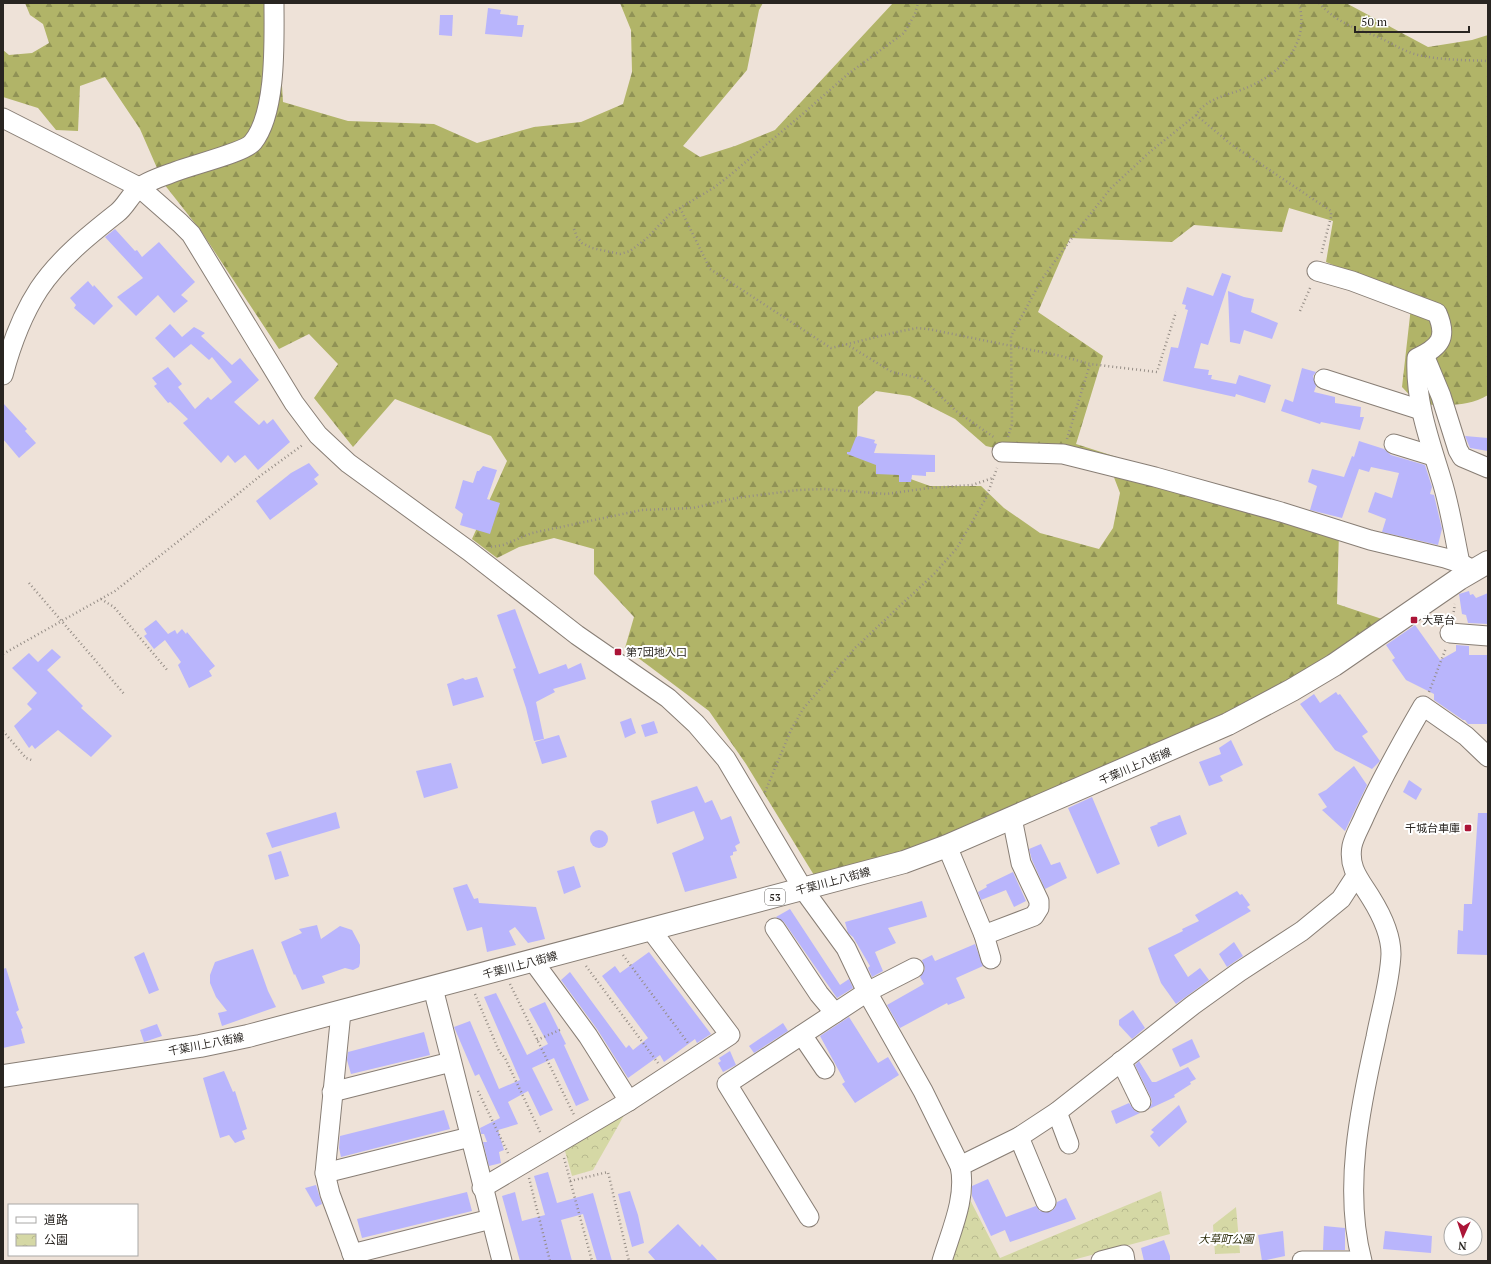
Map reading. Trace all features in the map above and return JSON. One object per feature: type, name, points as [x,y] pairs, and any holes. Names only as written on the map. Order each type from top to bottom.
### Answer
[{"type":"main road","name":"千葉川上八街線","points":[[3,1076],[200,1046],[433,988],[904,862],[947,846],[1228,724],[1292,690],[1334,665],[1474,565]]},
{"type":"street","points":[[3,375],[11,344],[39,289],[57,267],[86,237],[123,208],[139,187],[188,167],[229,154],[253,143],[266,116],[272,75],[274,3]]},
{"type":"street","points":[[3,118],[139,187],[180,223],[190,234],[294,403],[318,435],[348,463],[469,551],[577,635],[668,698],[696,724],[726,759],[803,889],[846,948],[867,992],[923,1091],[960,1166],[963,1179],[960,1201],[942,1261]]},
{"type":"street","points":[[1318,271],[1352,281],[1437,312],[1441,322],[1443,335],[1439,344],[1424,355],[1417,358],[1421,410],[1433,456],[1474,565]]},
{"type":"street","points":[[1424,355],[1441,396],[1458,450],[1462,457],[1488,468]]},
{"type":"street","points":[[1324,379],[1421,410]]},
{"type":"street","points":[[1394,444],[1433,456]]},
{"type":"street","points":[[1003,448],[1062,454],[1155,477],[1281,512],[1370,540],[1474,565]]},
{"type":"street","points":[[1450,633],[1488,636]]},
{"type":"street","points":[[1362,1261],[1356,1238],[1353,1217],[1355,1162],[1368,1075],[1389,974],[1391,952],[1386,927],[1371,898],[1356,876],[1351,862],[1352,845],[1380,783],[1423,706],[1466,736],[1488,757]]},
{"type":"street","points":[[984,935],[1034,916],[1039,908],[1039,901],[1021,863],[1012,818]]},
{"type":"street","points":[[947,846],[984,935],[991,959]]},
{"type":"street","points":[[960,1166],[1019,1136],[1057,1112],[1222,984],[1302,931],[1341,899],[1356,876]]},
{"type":"street","points":[[775,928],[819,994],[835,1013]]},
{"type":"street","points":[[482,1188],[629,1101],[730,1035],[651,930]]},
{"type":"street","points":[[533,961],[577,1022],[629,1101]]},
{"type":"street","points":[[810,1217],[727,1084],[867,992],[902,985],[914,968]]},
{"type":"street","points":[[433,988],[482,1188],[502,1261]]},
{"type":"street","points":[[341,1012],[325,1173],[330,1194],[354,1257],[491,1219]]},
{"type":"street","points":[[802,1035],[825,1068]]},
{"type":"street","points":[[1121,1061],[1141,1102]]},
{"type":"street","points":[[332,1092],[451,1062]]},
{"type":"street","points":[[1057,1112],[1069,1144]]},
{"type":"street","points":[[1019,1136],[1046,1202]]},
{"type":"street","points":[[325,1173],[470,1137]]},
{"type":"street","points":[[1101,1261],[1124,1256],[1125,1261]]},
{"type":"street","points":[[1302,1261],[1350,1261]]},
{"type":"path","points":[[574,229],[577,238],[582,243],[592,248],[620,254],[630,251],[646,239],[660,222],[725,180],[843,78],[904,33],[915,14],[918,3]]},
{"type":"path","points":[[757,812],[791,730],[803,709],[855,648],[935,573],[957,548],[986,498],[1012,424],[1011,336],[1042,279],[1095,208],[1130,170],[1196,115],[1200,109],[1209,103],[1247,88],[1266,78],[1291,56],[1298,42],[1301,21],[1299,3]]},
{"type":"path","points":[[1319,3],[1328,13],[1356,30],[1418,55],[1463,60],[1488,60]]},
{"type":"path","points":[[1196,115],[1232,146],[1331,211],[1331,217],[1318,271],[1300,311]]},
{"type":"path","points":[[680,208],[710,269],[831,348],[917,328],[928,328],[1061,356],[1090,364],[1157,372],[1176,312]]},
{"type":"path","points":[[846,344],[892,372],[923,379],[956,411],[1003,448]]},
{"type":"path","points":[[1062,454],[1090,364]]},
{"type":"path","points":[[3,654],[115,591],[281,460],[318,435]]},
{"type":"path","points":[[469,551],[503,545],[532,533],[642,510],[693,508],[736,498],[798,490],[831,490],[886,494],[929,488],[972,485],[993,478]]},
{"type":"path","points":[[29,583],[125,694]]},
{"type":"path","points":[[101,599],[114,607],[168,671]]},
{"type":"path","points":[[3,731],[26,758],[34,761]]},
{"type":"path","points":[[613,940],[698,1056]]},
{"type":"path","points":[[575,950],[667,1076]]},
{"type":"path","points":[[503,969],[581,1130]]},
{"type":"path","points":[[469,978],[499,1051],[505,1058],[554,1145],[570,1180],[592,1261]]},
{"type":"path","points":[[538,1040],[577,1022]]},
{"type":"path","points":[[477,1090],[520,1165],[550,1261]]},
{"type":"path","points":[[570,1180],[608,1172],[629,1261]]},
{"type":"green space","points":[[25,3],[277,3],[283,102],[348,121],[434,124],[477,143],[534,127],[581,122],[623,104],[632,72],[631,30],[620,3],[763,3],[759,10],[747,70],[683,146],[700,157],[735,146],[775,130],[893,3],[1346,3],[1428,47],[1472,40],[1488,35],[1488,395],[1463,404],[1418,404],[1402,387],[1412,298],[1326,262],[1333,221],[1289,208],[1282,232],[1194,225],[1172,242],[1070,238],[1038,312],[1103,356],[1076,444],[1261,503],[1339,531],[1337,604],[1382,619],[1281,690],[918,852],[817,880],[746,764],[709,711],[625,648],[634,617],[594,574],[594,549],[554,538],[519,547],[497,558],[472,539],[507,461],[491,436],[395,399],[353,447],[314,398],[338,364],[309,334],[279,349],[201,231],[164,184],[140,129],[105,77],[80,86],[78,131],[56,130],[38,108],[3,97],[3,50],[9,55],[32,53],[49,43],[43,24],[30,15]],"holes":[[[876,391],[910,396],[955,419],[986,446],[1020,454],[1110,467],[1120,493],[1113,528],[1099,549],[1040,533],[1004,508],[981,486],[930,486],[891,472],[857,438],[858,407]]]},
{"type":"green space","points":[[630,1105],[593,1170],[572,1176],[563,1144]]},
{"type":"green space","points":[[1161,1191],[1170,1234],[1069,1261],[947,1261],[967,1194],[1000,1258]]},
{"type":"green space","name":"大草町公園","points":[[1236,1207],[1240,1253],[1215,1254],[1213,1225]]},
{"type":"building","points":[[488,8],[501,10],[500,14],[518,16],[517,25],[524,25],[522,37],[485,34]]},
{"type":"building","points":[[440,15],[453,15],[452,36],[439,35]]},
{"type":"building","points":[[115,229],[135,251],[137,250],[142,257],[159,242],[195,282],[181,295],[188,301],[174,313],[158,295],[136,316],[117,297],[143,278],[105,237]]},
{"type":"building","points":[[1222,273],[1231,276],[1208,345],[1201,343],[1194,368],[1209,370],[1208,375],[1212,375],[1211,379],[1236,384],[1239,375],[1271,385],[1265,403],[1236,394],[1235,397],[1163,381],[1171,347],[1178,348],[1188,310],[1185,309],[1186,305],[1182,304],[1187,287],[1213,296]]},
{"type":"building","points":[[88,281],[93,287],[94,285],[113,306],[94,325],[74,308],[76,305],[70,298]]},
{"type":"building","points":[[1228,291],[1254,299],[1251,312],[1278,323],[1272,339],[1244,330],[1240,344],[1230,342]]},
{"type":"building","points":[[170,324],[182,337],[194,327],[205,333],[201,336],[232,365],[240,358],[259,380],[234,402],[259,425],[264,420],[267,424],[273,419],[290,442],[258,470],[245,455],[235,463],[228,455],[221,463],[183,423],[188,419],[170,402],[168,403],[154,386],[157,384],[152,378],[168,367],[182,384],[178,387],[195,409],[208,397],[211,400],[232,382],[212,357],[209,360],[191,344],[174,358],[155,338]]},
{"type":"building","points":[[1302,368],[1316,372],[1313,376],[1316,386],[1314,392],[1335,397],[1335,403],[1361,407],[1360,417],[1364,417],[1360,430],[1321,422],[1320,424],[1281,411],[1285,399],[1293,402]]},
{"type":"building","points":[[3,403],[27,429],[25,431],[36,443],[19,458],[3,439]]},
{"type":"building","points":[[859,436],[875,440],[874,443],[877,444],[874,453],[935,455],[935,472],[926,472],[926,476],[912,475],[911,482],[899,482],[899,475],[876,474],[876,465],[847,454],[847,452],[850,452],[856,437]]},
{"type":"building","points":[[1465,436],[1488,438],[1488,451],[1470,448]]},
{"type":"building","points":[[1359,441],[1384,449],[1391,455],[1425,465],[1432,487],[1430,494],[1434,495],[1442,529],[1438,545],[1382,532],[1386,519],[1368,512],[1375,492],[1392,498],[1399,473],[1371,467],[1369,472],[1359,469],[1342,518],[1310,510],[1317,486],[1308,482],[1312,469],[1344,477],[1352,456],[1354,457]]},
{"type":"building","points":[[309,463],[319,475],[314,479],[318,484],[270,520],[256,501],[291,473]]},
{"type":"building","points":[[483,466],[497,470],[487,499],[500,503],[490,534],[460,525],[463,514],[455,508],[463,480],[473,483],[477,471],[479,471]]},
{"type":"building","points":[[1469,591],[1470,595],[1473,594],[1476,598],[1488,593],[1488,624],[1468,623],[1466,615],[1462,614],[1459,594]]},
{"type":"building","points":[[515,609],[539,674],[566,664],[568,669],[581,663],[586,679],[553,689],[555,692],[536,702],[544,739],[534,741],[526,708],[513,669],[516,668],[497,615]]},
{"type":"building","points":[[156,620],[168,634],[175,630],[177,634],[182,629],[186,634],[187,632],[215,666],[209,671],[212,676],[189,688],[178,665],[181,662],[165,640],[154,649],[144,636],[147,634],[144,629]]},
{"type":"building","points":[[1415,625],[1440,660],[1456,651],[1456,645],[1469,646],[1469,655],[1488,655],[1488,724],[1468,724],[1465,720],[1434,700],[1434,694],[1406,680],[1392,660],[1395,658],[1386,645]]},
{"type":"building","points":[[52,649],[61,657],[47,670],[83,706],[81,708],[112,736],[91,757],[58,730],[35,749],[32,745],[29,748],[14,726],[32,709],[27,704],[37,693],[12,668],[29,653],[38,662]]},
{"type":"building","points":[[477,677],[484,697],[453,706],[447,684],[463,678],[465,680]]},
{"type":"building","points":[[1336,692],[1338,695],[1340,694],[1368,732],[1362,736],[1380,761],[1372,769],[1335,750],[1300,704],[1314,694],[1320,703]]},
{"type":"building","points":[[631,718],[636,733],[625,738],[620,722]]},
{"type":"building","points":[[654,721],[658,733],[645,737],[641,725]]},
{"type":"building","points":[[559,735],[567,757],[542,764],[535,742]]},
{"type":"building","points":[[1231,740],[1243,765],[1220,776],[1223,781],[1209,786],[1199,762],[1221,754],[1219,748]]},
{"type":"building","points":[[451,763],[458,788],[424,798],[416,771]]},
{"type":"building","points":[[1354,766],[1367,785],[1345,831],[1322,810],[1327,807],[1318,794],[1326,790]]},
{"type":"building","points":[[1409,780],[1422,789],[1416,800],[1403,792]]},
{"type":"building","points":[[697,786],[705,803],[712,800],[721,820],[731,816],[740,843],[735,846],[737,851],[733,852],[733,855],[730,856],[737,878],[685,892],[672,853],[703,840],[704,838],[694,811],[657,824],[651,801]]},
{"type":"building","points":[[1092,797],[1120,864],[1097,874],[1068,808]]},
{"type":"building","points":[[336,812],[340,828],[272,848],[266,833]]},
{"type":"building","points":[[1478,813],[1488,813],[1488,955],[1457,954],[1458,930],[1463,931],[1464,904],[1472,904]]},
{"type":"building","points":[[1180,815],[1187,834],[1158,847],[1150,827]]},
{"type":"building","points":[[599,830],[605,833],[608,839],[605,845],[599,848],[593,845],[590,839],[593,833]]},
{"type":"building","points":[[1041,844],[1051,865],[1060,862],[1067,878],[1045,889],[1032,860],[1029,849]]},
{"type":"building","points":[[281,851],[289,876],[275,880],[268,855]]},
{"type":"building","points":[[574,866],[581,887],[564,894],[557,871]]},
{"type":"building","points":[[1013,872],[1026,901],[1014,907],[1006,890],[981,900],[978,892],[987,887],[986,885]]},
{"type":"building","points":[[467,884],[474,899],[478,898],[479,903],[536,907],[545,939],[528,943],[515,927],[509,931],[516,945],[487,952],[482,927],[467,931],[453,888]]},
{"type":"building","points":[[1237,891],[1240,895],[1242,894],[1250,905],[1247,907],[1251,911],[1174,955],[1188,977],[1200,968],[1209,980],[1176,1004],[1161,983],[1148,948],[1183,931],[1182,929],[1199,921],[1195,915]]},
{"type":"building","points":[[922,901],[927,917],[888,928],[896,943],[875,952],[883,971],[872,977],[868,968],[870,966],[853,937],[848,933],[845,922]]},
{"type":"building","points":[[790,909],[840,985],[849,979],[853,988],[837,998],[784,922],[776,917]]},
{"type":"building","points":[[317,925],[321,939],[340,926],[352,930],[360,945],[360,963],[359,967],[353,970],[345,968],[322,976],[325,983],[302,990],[295,974],[294,975],[281,942],[302,933],[299,929]]},
{"type":"building","points":[[1234,942],[1243,956],[1227,967],[1219,954]]},
{"type":"building","points":[[975,944],[983,966],[956,978],[965,998],[948,1005],[947,1003],[900,1028],[887,1005],[924,984],[920,977],[925,969],[922,960],[932,955],[935,961]]},
{"type":"building","points":[[253,949],[268,991],[276,1007],[222,1026],[218,1013],[227,1011],[216,997],[210,983],[210,975],[215,962]]},
{"type":"building","points":[[144,952],[159,990],[149,994],[134,957]]},
{"type":"building","points":[[649,952],[711,1034],[697,1043],[695,1039],[664,1062],[660,1055],[628,1078],[597,1029],[561,980],[570,972],[626,1048],[629,1045],[633,1050],[648,1038],[602,976],[615,966],[620,973]]},
{"type":"building","points":[[6,968],[19,1010],[16,1012],[23,1028],[21,1029],[25,1043],[3,1048],[3,969]]},
{"type":"building","points":[[496,993],[527,1055],[548,1044],[529,1009],[545,1002],[566,1044],[564,1045],[589,1100],[576,1106],[554,1058],[532,1068],[553,1110],[540,1116],[528,1091],[508,1102],[518,1124],[498,1130],[504,1150],[499,1152],[501,1163],[489,1166],[483,1142],[487,1142],[484,1134],[481,1134],[480,1128],[500,1118],[479,1074],[475,1076],[454,1027],[470,1021],[499,1089],[520,1080],[484,997]]},
{"type":"building","points":[[1133,1010],[1145,1028],[1132,1039],[1119,1025],[1119,1020]]},
{"type":"building","points":[[849,1017],[878,1063],[888,1057],[899,1075],[855,1103],[842,1084],[845,1082],[820,1036]]},
{"type":"building","points":[[783,1023],[788,1031],[754,1053],[749,1046]]},
{"type":"building","points":[[157,1024],[162,1036],[144,1042],[140,1030]]},
{"type":"building","points":[[424,1032],[430,1055],[351,1074],[347,1060],[348,1052]]},
{"type":"building","points":[[1192,1039],[1200,1057],[1180,1067],[1172,1049]]},
{"type":"building","points":[[730,1051],[736,1065],[723,1072],[718,1063],[721,1061],[719,1058]]},
{"type":"building","points":[[1139,1061],[1152,1082],[1156,1082],[1188,1067],[1196,1079],[1174,1095],[1175,1097],[1149,1109],[1152,1103],[1151,1098],[1135,1065]]},
{"type":"building","points":[[224,1071],[233,1092],[235,1091],[247,1129],[242,1131],[245,1139],[235,1143],[229,1135],[220,1138],[203,1078]]},
{"type":"building","points":[[1129,1103],[1135,1111],[1140,1113],[1116,1124],[1111,1111]]},
{"type":"building","points":[[1179,1105],[1187,1122],[1159,1147],[1150,1136],[1154,1132],[1151,1130]]},
{"type":"building","points":[[444,1110],[450,1129],[341,1157],[339,1148],[340,1136]]},
{"type":"building","points":[[548,1172],[557,1203],[593,1193],[612,1261],[597,1261],[583,1214],[561,1220],[572,1261],[520,1261],[502,1196],[515,1192],[522,1221],[545,1215],[534,1176]]},
{"type":"building","points":[[988,1179],[1006,1217],[1036,1206],[1040,1211],[1050,1212],[1055,1208],[1057,1202],[1066,1198],[1076,1219],[1010,1242],[1005,1230],[991,1236],[972,1196],[972,1186]]},
{"type":"building","points":[[316,1185],[322,1204],[316,1207],[305,1188]]},
{"type":"building","points":[[630,1191],[638,1215],[644,1243],[632,1247],[618,1194]]},
{"type":"building","points":[[467,1192],[472,1211],[362,1238],[357,1219]]},
{"type":"building","points":[[678,1224],[700,1247],[702,1244],[718,1261],[656,1261],[648,1252]]},
{"type":"building","points":[[1324,1226],[1345,1228],[1345,1250],[1323,1250]]},
{"type":"building","points":[[1283,1231],[1285,1256],[1262,1261],[1258,1235]]},
{"type":"building","points":[[1385,1231],[1432,1236],[1431,1253],[1383,1249]]},
{"type":"building","points":[[1164,1240],[1170,1256],[1170,1261],[1144,1261],[1141,1248]]},
{"type":"place","name":"大草台","points":[[1414,620]]},
{"type":"place","name":"第7団地入口","points":[[618,652]]},
{"type":"place","name":"千城台車庫","points":[[1468,828]]}]
